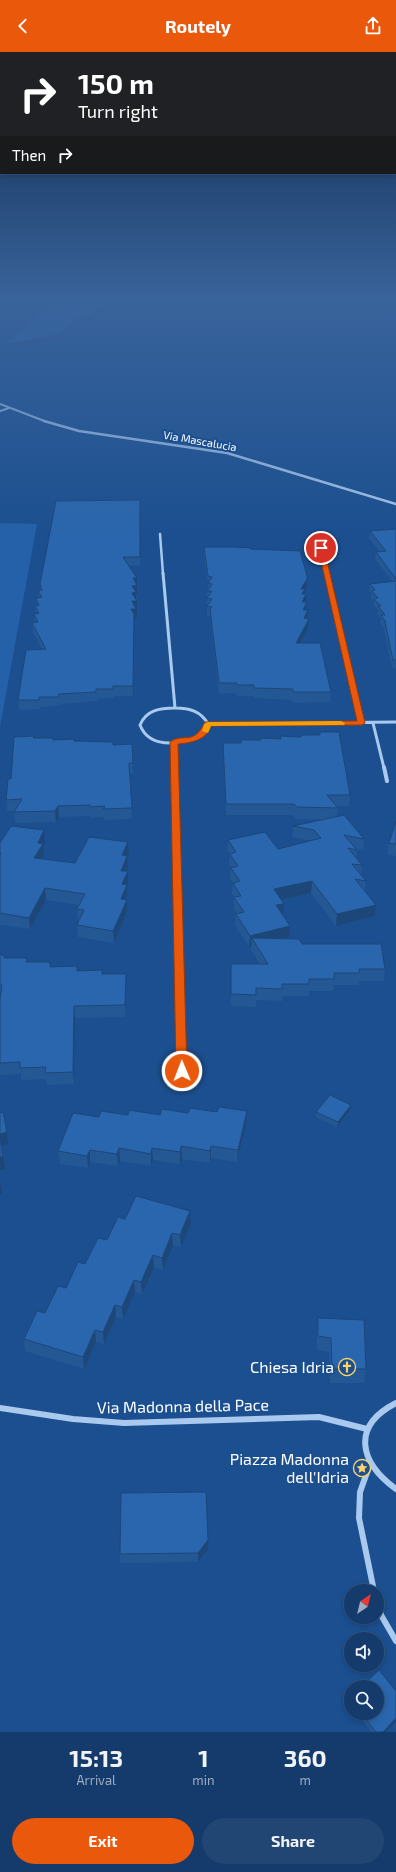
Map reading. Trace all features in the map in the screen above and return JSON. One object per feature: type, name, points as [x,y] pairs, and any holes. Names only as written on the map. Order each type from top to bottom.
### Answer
[{"type":"street","name":"Via Mascalucia","points":[[0,404],[47,422],[99,435],[191,446],[227,453],[396,504]]},
{"type":"street","points":[[0,411],[9,408]]},
{"type":"street","points":[[160,534],[175,708]]},
{"type":"street","points":[[321,548],[362,723]]},
{"type":"street","points":[[175,708],[198,712],[203,716],[208,724],[206,731],[199,737],[188,741],[174,742],[152,739],[143,732],[140,725],[144,717],[153,711],[175,708]]},
{"type":"street","points":[[208,724],[396,722]]},
{"type":"street","points":[[374,723],[387,781]]},
{"type":"street","points":[[174,742],[182,1071]]},
{"type":"street","points":[[396,1403],[385,1407],[374,1416],[367,1429],[365,1440],[366,1452],[370,1464],[381,1478],[396,1489]]},
{"type":"street","name":"Via Madonna della Pace","points":[[0,1408],[73,1419],[124,1423],[319,1417],[367,1429]]},
{"type":"street","points":[[370,1464],[360,1492],[359,1518],[373,1584]]},
{"type":"street","points":[[384,1620],[396,1641]]},
{"type":"shaded area","points":[[0,524],[37,524],[0,727]]},
{"type":"building","points":[[140,500],[140,557],[123,557],[137,578],[133,578],[137,585],[132,586],[136,592],[132,593],[137,601],[132,601],[136,609],[131,609],[134,614],[133,686],[113,686],[113,689],[96,689],[96,692],[59,694],[58,697],[39,697],[39,700],[18,700],[26,650],[46,649],[32,623],[38,622],[34,614],[39,613],[35,606],[39,605],[36,598],[42,597],[38,591],[42,590],[40,584],[56,501]]},
{"type":"building","points":[[396,529],[396,579],[376,552],[386,551],[370,531]]},
{"type":"building","points":[[204,547],[235,547],[300,551],[307,576],[307,579],[301,589],[305,589],[302,594],[306,594],[302,602],[307,602],[303,610],[308,610],[304,618],[309,619],[296,643],[320,643],[331,692],[293,692],[293,689],[254,688],[254,685],[219,683],[210,609],[212,607],[207,606],[212,599],[207,598],[212,591],[207,591],[212,584],[208,583],[212,577],[208,576]]},
{"type":"building","points":[[396,581],[396,660],[393,660],[386,622],[381,615],[385,615],[378,606],[381,606],[374,599],[378,598],[372,591],[375,590],[370,584]]},
{"type":"building","points":[[320,732],[339,732],[350,795],[327,795],[338,808],[297,807],[294,804],[226,804],[223,743],[241,743],[241,740],[261,740],[260,738],[281,739],[280,736],[301,737],[301,735],[320,735]]},
{"type":"building","points":[[34,736],[33,738],[53,738],[53,740],[74,739],[74,741],[113,742],[113,745],[132,744],[133,763],[129,763],[132,808],[103,809],[105,806],[90,807],[90,805],[58,806],[55,811],[14,812],[22,799],[6,800],[8,779],[11,779],[14,737]]},
{"type":"building","points":[[344,815],[364,839],[344,835],[357,850],[348,848],[362,865],[352,864],[366,881],[355,879],[376,905],[337,914],[312,881],[274,889],[284,904],[276,905],[290,926],[250,936],[236,914],[244,912],[234,897],[241,896],[233,883],[240,881],[231,868],[238,866],[230,854],[236,852],[228,840],[265,832],[278,849],[321,838],[314,830],[293,826]]},
{"type":"building","points":[[396,821],[396,844],[389,843]]},
{"type":"building","points":[[11,826],[44,830],[38,843],[43,844],[34,858],[75,863],[89,837],[128,842],[122,855],[127,856],[121,871],[128,871],[122,884],[127,885],[121,899],[127,900],[113,931],[77,925],[84,910],[77,909],[85,894],[45,888],[29,918],[0,913],[0,843]]},
{"type":"building","points":[[252,938],[299,939],[302,944],[381,944],[385,969],[359,969],[360,973],[334,973],[334,979],[309,979],[309,984],[282,984],[282,989],[256,988],[256,995],[231,994],[231,964],[268,964]]},
{"type":"building","points":[[0,955],[4,955],[4,958],[27,958],[26,962],[50,962],[50,967],[77,966],[77,971],[102,970],[102,974],[126,974],[125,1005],[74,1006],[73,1072],[45,1073],[46,1067],[20,1068],[20,1062],[0,1063],[0,1000],[2,985],[0,985]]},
{"type":"building","points":[[330,1095],[351,1105],[338,1122],[316,1112]]},
{"type":"building","points":[[219,1107],[247,1111],[238,1150],[211,1146],[210,1151],[181,1146],[180,1152],[152,1148],[151,1154],[119,1148],[117,1154],[90,1150],[87,1156],[58,1151],[73,1113],[99,1117],[101,1111],[128,1115],[129,1110],[160,1115],[162,1109],[188,1113],[190,1108],[217,1112]]},
{"type":"building","points":[[3,1112],[7,1132],[0,1134],[0,1113]]},
{"type":"building","points":[[0,1135],[3,1157],[0,1157]]},
{"type":"building","points":[[136,1196],[190,1211],[180,1235],[172,1233],[162,1258],[153,1255],[141,1282],[134,1280],[122,1307],[115,1305],[103,1332],[95,1330],[83,1357],[24,1339],[37,1311],[45,1313],[58,1286],[66,1288],[78,1262],[85,1264],[98,1238],[107,1240],[118,1217],[125,1219]]},
{"type":"building","name":"Chiesa Idria","points":[[318,1318],[364,1320],[366,1369],[332,1369],[331,1338],[318,1336]]},
{"type":"building","points":[[206,1492],[208,1540],[198,1553],[120,1554],[121,1493]]},
{"type":"building","points":[[377,1672],[381,1672],[396,1691],[396,1718],[383,1732],[376,1732],[367,1720],[384,1720],[384,1680],[368,1680]]},
{"type":"slow traffic","points":[[206,731],[208,724],[341,723]]},
{"type":"place","name":"Chiesa Idria","points":[[347,1367]]},
{"type":"place","name":"Piazza Madonna dell'Idria","points":[[362,1468]]},
{"type":"route","points":[[182,1071],[174,742],[188,741],[199,737],[206,731],[208,724],[362,723],[321,548]]}]
